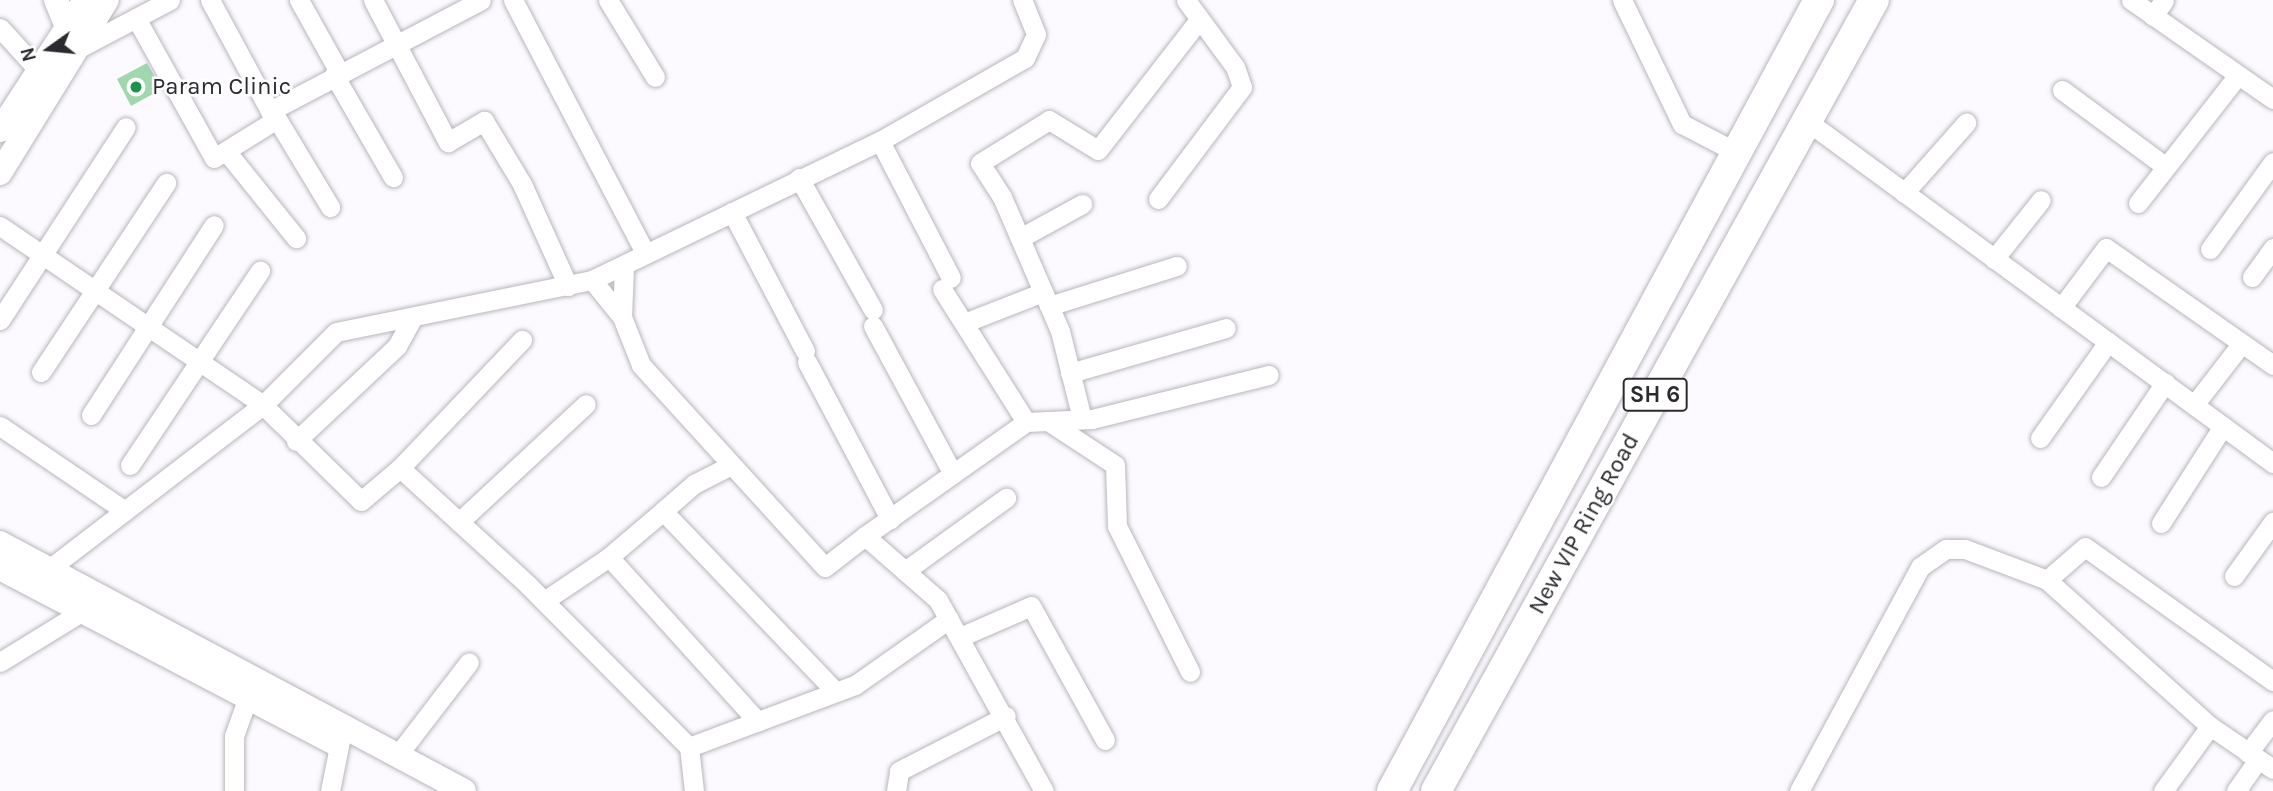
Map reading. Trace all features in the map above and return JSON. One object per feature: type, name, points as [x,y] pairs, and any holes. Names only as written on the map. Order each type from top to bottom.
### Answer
[{"type":"main road","name":"New VIP Ring Road","points":[[1392,791],[1819,0]]},
{"type":"main road","name":"New VIP Ring Road","points":[[1436,791],[1874,0]]},
{"type":"main road","points":[[1490,613],[1525,631]]},
{"type":"street","points":[[56,0],[80,19],[136,18],[170,0]]},
{"type":"street","points":[[0,130],[39,71],[80,19],[107,0]]},
{"type":"street","points":[[210,0],[274,115],[330,207]]},
{"type":"street","points":[[299,0],[393,177]]},
{"type":"street","points":[[373,0],[448,142],[484,121],[522,184],[568,286]]},
{"type":"street","points":[[136,18],[214,158],[336,74],[394,41],[481,0]]},
{"type":"street","points":[[513,0],[645,254]]},
{"type":"street","points":[[608,0],[655,77]]},
{"type":"street","points":[[49,569],[263,405],[336,332],[568,286],[592,280],[624,266],[799,178],[880,141],[1025,58],[1036,34],[1022,0]]},
{"type":"street","points":[[1158,200],[1242,87],[1236,66],[1186,0]]},
{"type":"street","points":[[1622,0],[1682,124],[1738,153]]},
{"type":"street","points":[[2131,0],[2158,8],[2238,75],[2273,99]]},
{"type":"street","points":[[0,173],[80,19]]},
{"type":"street","points":[[1082,419],[1046,299],[1020,237],[980,163],[1049,120],[1098,150],[1199,20]]},
{"type":"street","points":[[0,28],[39,71]]},
{"type":"street","points":[[2138,202],[2238,75]]},
{"type":"street","points":[[2062,89],[2166,167]]},
{"type":"street","points":[[1807,121],[2273,463]]},
{"type":"street","points":[[1904,193],[1966,123]]},
{"type":"street","points":[[0,320],[126,127]]},
{"type":"street","points":[[880,141],[964,323],[1026,422]]},
{"type":"street","points":[[226,151],[296,238]]},
{"type":"street","points":[[2210,249],[2273,162]]},
{"type":"street","points":[[799,178],[953,474]]},
{"type":"street","points":[[41,372],[96,293],[166,183]]},
{"type":"street","points":[[1994,259],[2041,200]]},
{"type":"street","points":[[1020,237],[1082,204]]},
{"type":"street","points":[[732,212],[890,519]]},
{"type":"street","points":[[90,415],[214,225]]},
{"type":"street","points":[[0,226],[263,405],[296,441],[361,501],[400,468],[522,340]]},
{"type":"street","points":[[2061,307],[2106,248],[2273,365]]},
{"type":"street","points":[[2252,277],[2273,248]]},
{"type":"street","points":[[964,323],[1177,265]]},
{"type":"street","points":[[622,317],[624,266]]},
{"type":"street","points":[[130,465],[201,363],[260,271]]},
{"type":"street","points":[[592,280],[622,317],[641,365],[728,467],[825,567],[1026,422],[1082,419],[1269,375]]},
{"type":"street","points":[[296,441],[397,346],[413,317]]},
{"type":"street","points":[[1070,373],[1226,328]]},
{"type":"street","points":[[2040,438],[2108,342]]},
{"type":"street","points":[[2194,405],[2242,343]]},
{"type":"street","points":[[2101,477],[2165,383]]},
{"type":"street","points":[[459,522],[586,404]]},
{"type":"street","points":[[1048,421],[1115,465],[1117,526],[1190,671]]},
{"type":"street","points":[[0,426],[125,511]]},
{"type":"street","points":[[2161,523],[2223,426]]},
{"type":"street","points":[[694,484],[711,445]]},
{"type":"street","points":[[544,601],[609,557],[694,484],[728,467]]},
{"type":"street","points":[[400,468],[544,601],[689,747],[694,791]]},
{"type":"street","points":[[905,571],[1006,498]]},
{"type":"street","points":[[663,512],[836,692]]},
{"type":"street","points":[[2234,576],[2273,522]]},
{"type":"street","points":[[865,536],[905,571],[949,619],[1006,716],[1044,791]]},
{"type":"street","points":[[0,543],[340,735],[428,791]]},
{"type":"street","points":[[2047,580],[2085,547],[2273,681]]},
{"type":"street","points":[[1799,791],[1932,555],[1965,549],[2047,580],[2210,726],[2260,761]]},
{"type":"street","points":[[609,557],[758,722]]},
{"type":"street","points":[[0,568],[248,697],[397,756],[464,791]]},
{"type":"street","points":[[960,637],[1031,606],[1105,740]]},
{"type":"street","points":[[0,663],[83,611]]},
{"type":"street","points":[[689,747],[836,692],[949,619]]},
{"type":"street","points":[[397,756],[469,662]]},
{"type":"street","points":[[234,791],[234,736],[248,697]]},
{"type":"street","points":[[896,791],[899,771],[1006,716]]},
{"type":"street","points":[[2236,791],[2260,761],[2273,720]]},
{"type":"street","points":[[2164,791],[2210,726]]},
{"type":"street","points":[[330,791],[340,735]]},
{"type":"building","points":[[147,63],[162,89],[131,106],[117,79]]},
{"type":"place","name":"Param Clinic","points":[[136,87]]}]
